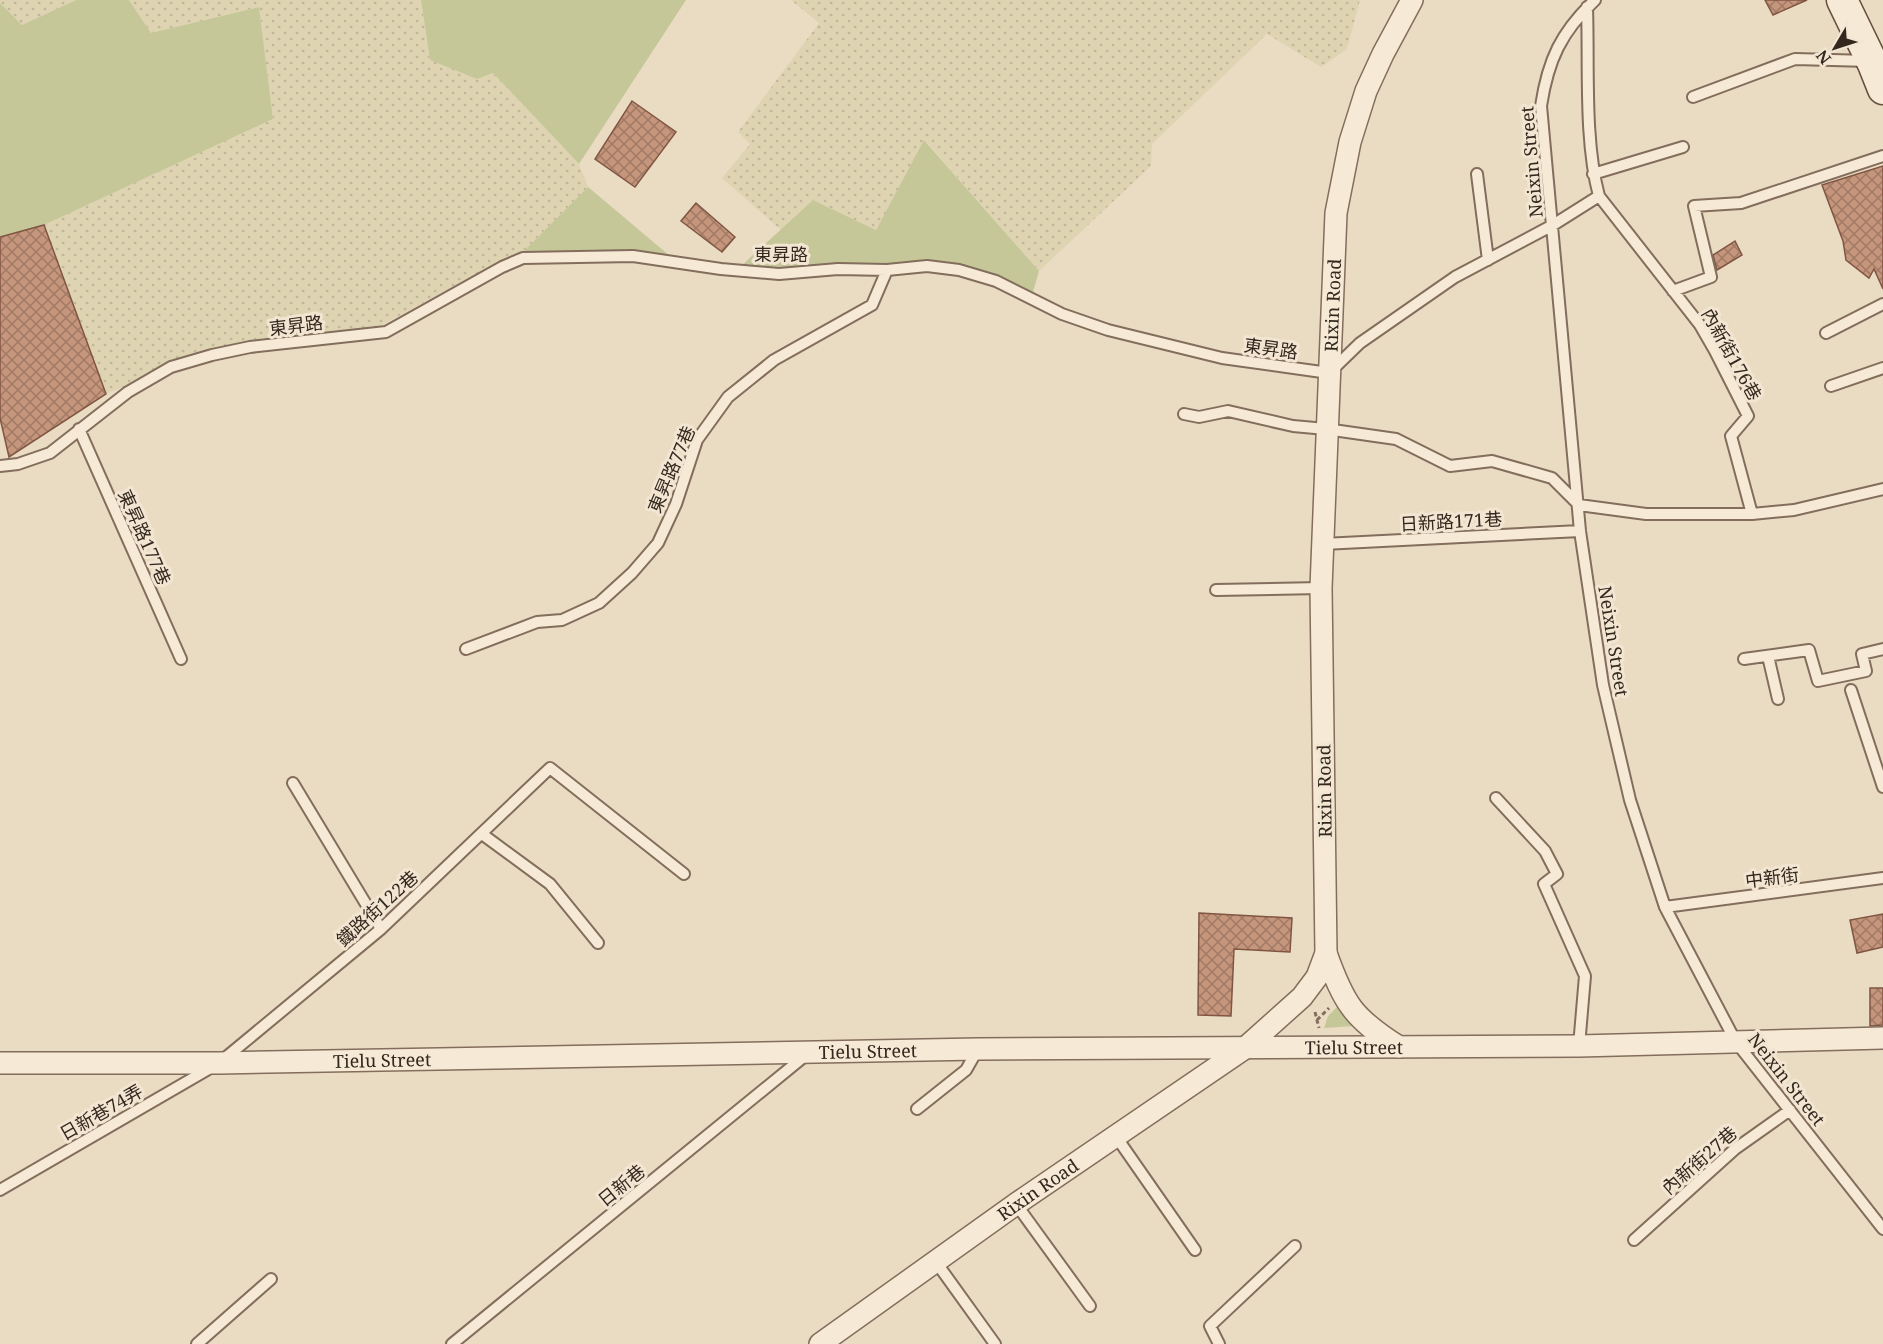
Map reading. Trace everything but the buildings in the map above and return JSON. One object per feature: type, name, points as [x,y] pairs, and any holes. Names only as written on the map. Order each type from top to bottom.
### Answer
[{"type":"street","name":"Rixin Road","points":[[820,1344],[1016,1204],[1245,1047],[1302,997],[1317,976],[1326,953],[1321,588],[1334,234],[1344,165],[1357,117],[1374,70],[1412,0]]},
{"type":"street","points":[[1842,0],[1878,69]]},
{"type":"street","points":[[1326,953],[1340,990],[1352,1010],[1373,1030],[1399,1047]]},
{"type":"street","name":"Tielu Street","points":[[0,1063],[219,1063],[978,1049],[1579,1046],[1883,1038]]},
{"type":"lane","name":"內新街176巷","points":[[1591,4],[1593,174],[1599,196],[1700,325],[1748,417],[1731,436],[1752,514]]},
{"type":"lane","name":"Neixin Street","points":[[1591,4],[1562,39],[1553,54],[1545,78],[1540,106],[1580,531],[1603,685],[1630,800],[1665,907],[1736,1042],[1883,1229]]},
{"type":"lane","points":[[1693,97],[1795,59],[1878,69]]},
{"type":"lane","points":[[1593,174],[1683,147]]},
{"type":"lane","points":[[1673,291],[1711,277],[1694,206],[1741,203],[1883,156]]},
{"type":"lane","points":[[1477,174],[1488,260]]},
{"type":"lane","points":[[1329,373],[1360,344],[1455,278],[1553,225],[1599,196]]},
{"type":"lane","name":"東昇路","points":[[0,466],[18,464],[50,453],[128,392],[171,367],[250,347],[386,332],[502,267],[523,258],[633,256],[721,269],[779,274],[838,269],[887,270],[927,266],[959,270],[996,281],[1062,314],[1108,330],[1222,358],[1329,373]]},
{"type":"lane","name":"東昇路77巷","points":[[466,648],[537,622],[562,620],[599,603],[632,573],[658,543],[676,504],[697,440],[728,397],[774,360],[872,305],[887,270]]},
{"type":"lane","points":[[1826,333],[1883,304]]},
{"type":"lane","points":[[1831,386],[1883,368]]},
{"type":"lane","points":[[1184,414],[1199,417],[1228,411],[1293,426],[1396,439],[1450,466],[1492,461],[1551,478],[1579,505],[1646,514],[1752,514],[1794,510],[1883,489]]},
{"type":"lane","name":"東昇路177巷","points":[[79,429],[181,659]]},
{"type":"lane","name":"日新路171巷","points":[[1323,544],[1580,531]]},
{"type":"lane","points":[[1216,590],[1321,588]]},
{"type":"lane","points":[[1744,659],[1809,650],[1818,681],[1866,672],[1862,654],[1883,649]]},
{"type":"lane","points":[[1768,656],[1778,699]]},
{"type":"lane","points":[[1851,690],[1883,787]]},
{"type":"lane","name":"鐵路街122巷","points":[[219,1063],[381,928],[550,768],[684,874]]},
{"type":"lane","points":[[293,783],[381,928]]},
{"type":"lane","points":[[1496,798],[1545,851],[1557,874],[1544,884],[1585,976],[1579,1046]]},
{"type":"lane","points":[[482,834],[550,885],[598,943]]},
{"type":"lane","name":"中新街","points":[[1665,907],[1883,878]]},
{"type":"lane","points":[[917,1109],[966,1070],[978,1049]]},
{"type":"lane","name":"日新巷","points":[[452,1344],[811,1051]]},
{"type":"lane","name":"日新巷74弄","points":[[0,1190],[219,1063]]},
{"type":"lane","name":"內新街27巷","points":[[1634,1240],[1735,1149],[1790,1110]]},
{"type":"lane","points":[[1115,1135],[1195,1250]]},
{"type":"lane","points":[[1016,1204],[1090,1306]]},
{"type":"lane","points":[[1219,1344],[1210,1326],[1295,1246]]},
{"type":"lane","points":[[936,1262],[995,1344]]},
{"type":"lane","points":[[197,1344],[271,1279]]},
{"type":"path","points":[[1317,1020],[1335,1002]]},
{"type":"path","points":[[1316,1012],[1319,1028]]},
{"type":"shaded area","points":[[0,0],[76,0],[22,25],[0,3]]},
{"type":"shaded area","points":[[129,0],[421,0],[430,60],[493,73],[579,164],[588,187],[524,251],[375,329],[189,359],[106,394],[44,225],[273,119],[259,7],[151,33]]},
{"type":"shaded area","points":[[791,0],[1360,0],[1347,49],[1321,67],[1267,34],[1152,144],[1151,166],[1039,271],[925,140],[876,230],[813,200],[781,230],[722,178],[750,144],[738,132],[819,23]]},
{"type":"green space","points":[[76,0],[129,0],[151,33],[259,7],[273,119],[44,225],[0,237],[0,3],[22,25]]},
{"type":"green space","points":[[421,0],[686,0],[579,164],[493,73],[477,79],[430,60]]},
{"type":"green space","points":[[924,140],[1039,271],[1031,299],[959,271],[741,266],[813,200],[876,230]]},
{"type":"green space","points":[[588,187],[670,256],[524,251]]},
{"type":"green space","points":[[1338,1006],[1354,1026],[1324,1028],[1328,1016]]}]
